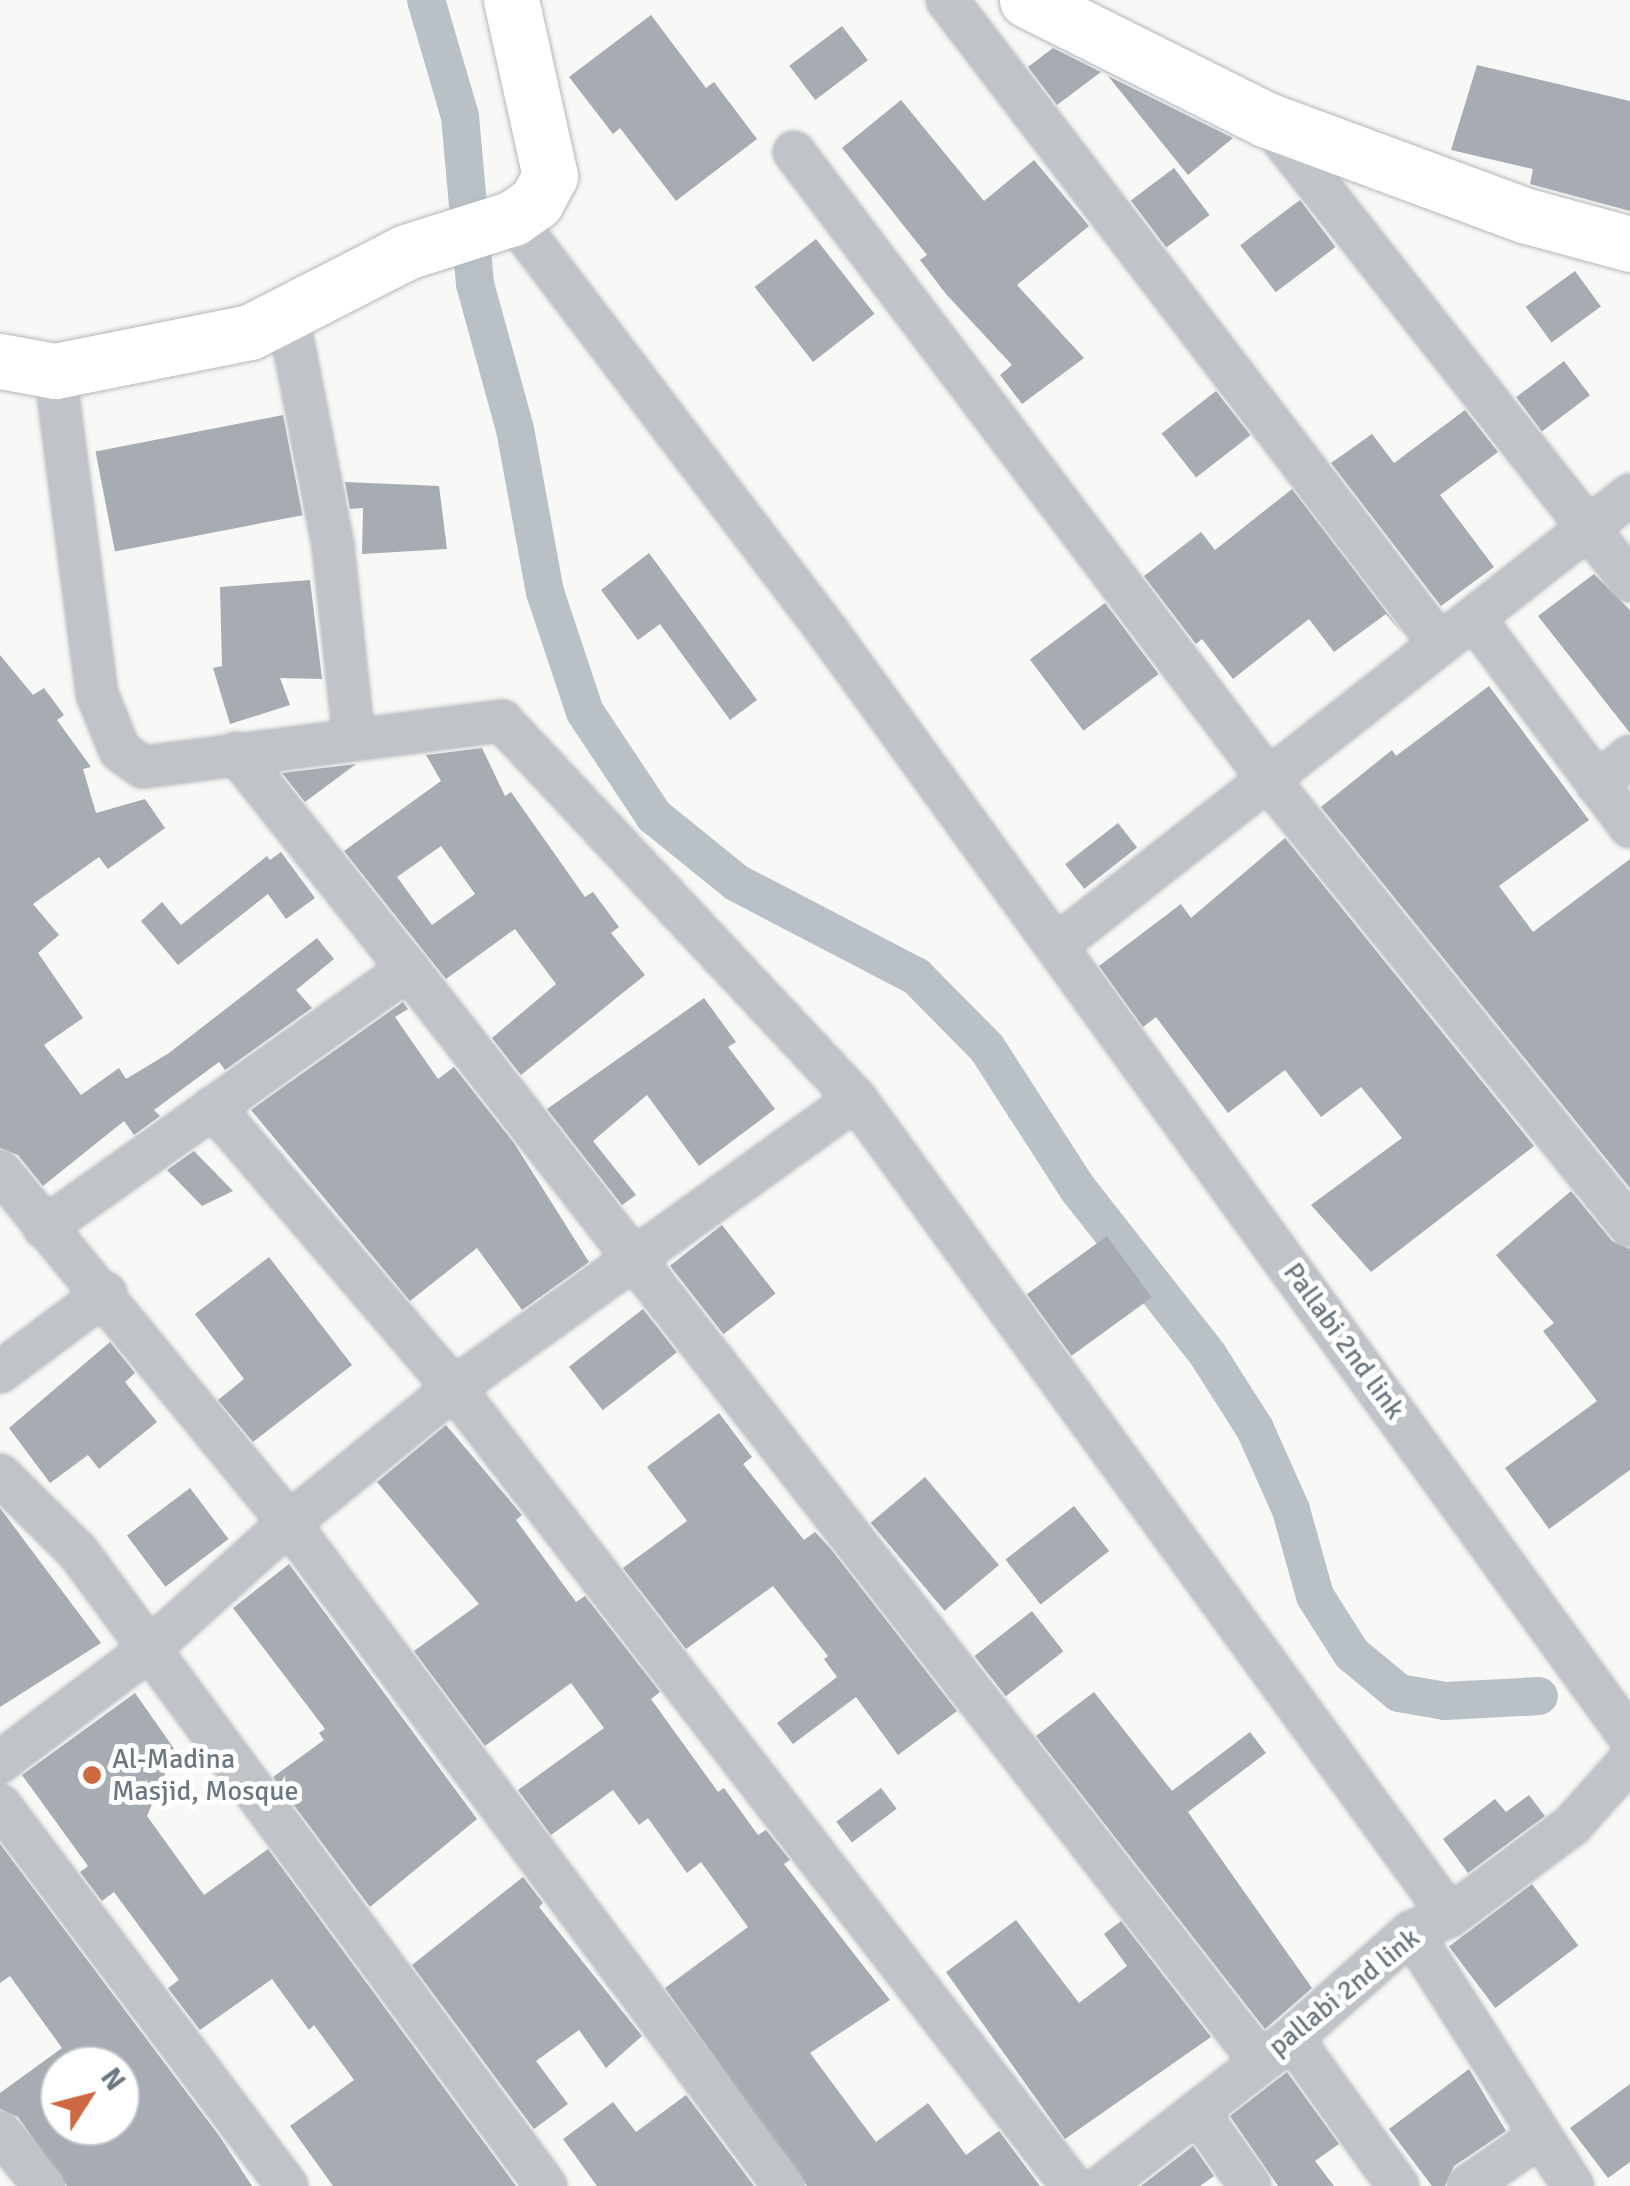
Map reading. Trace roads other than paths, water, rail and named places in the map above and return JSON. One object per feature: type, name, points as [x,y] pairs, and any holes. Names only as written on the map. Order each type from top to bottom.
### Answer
[{"type":"street","points":[[0,361],[55,371],[250,332],[288,316],[406,252],[512,218],[536,202],[550,176],[511,0]]},
{"type":"street","points":[[947,0],[1439,644]]},
{"type":"street","points":[[1027,0],[1267,120],[1528,216],[1630,244]]},
{"type":"street","points":[[1267,120],[1630,581]]},
{"type":"street","points":[[794,152],[1271,783],[1630,1226]]},
{"type":"street","name":"Pallabi 2nd link","points":[[512,218],[1058,945],[1630,1738]]},
{"type":"street","points":[[288,316],[333,546],[354,739]]},
{"type":"street","points":[[55,371],[97,694],[108,730],[120,751],[143,766],[502,720],[856,1099],[1450,1916]]},
{"type":"street","points":[[1058,945],[1271,783],[1439,644],[1476,621],[1630,496]]},
{"type":"street","points":[[1476,621],[1630,826]]},
{"type":"street","points":[[236,753],[1260,2061]]},
{"type":"street","points":[[1597,784],[1630,756]]},
{"type":"street","points":[[44,1228],[408,970]]},
{"type":"street","points":[[0,1762],[146,1652],[288,1522],[454,1388],[856,1099]]},
{"type":"street","points":[[213,1107],[454,1388],[1072,2186]]},
{"type":"street","points":[[0,1171],[44,1228],[106,1293],[288,1522],[784,2186]]},
{"type":"street","points":[[0,1372],[106,1293]]},
{"type":"street","points":[[0,1475],[78,1552],[146,1652],[546,2186]]},
{"type":"street","name":"pallabi 2nd link","points":[[1102,2186],[1292,2038],[1411,1932],[1450,1916],[1572,1825],[1630,1760]]},
{"type":"street","points":[[0,1805],[288,2186]]},
{"type":"street","points":[[1411,1932],[1537,2138],[1573,2186]]},
{"type":"street","points":[[1292,2038],[1398,2186]]},
{"type":"street","points":[[1198,2112],[1250,2186]]},
{"type":"street","points":[[0,2132],[44,2186]]},
{"type":"street","points":[[1468,2186],[1537,2138]]},
{"type":"waterway","points":[[426,0],[460,116],[475,284],[515,429],[545,592],[585,712],[654,816],[737,883],[916,976],[987,1048],[1078,1189],[1208,1355],[1255,1429],[1291,1510],[1315,1596],[1352,1654],[1399,1693],[1445,1701],[1539,1696]]},
{"type":"place","name":"Al-Madina Masjid, Mosque","points":[[92,1775]]}]
